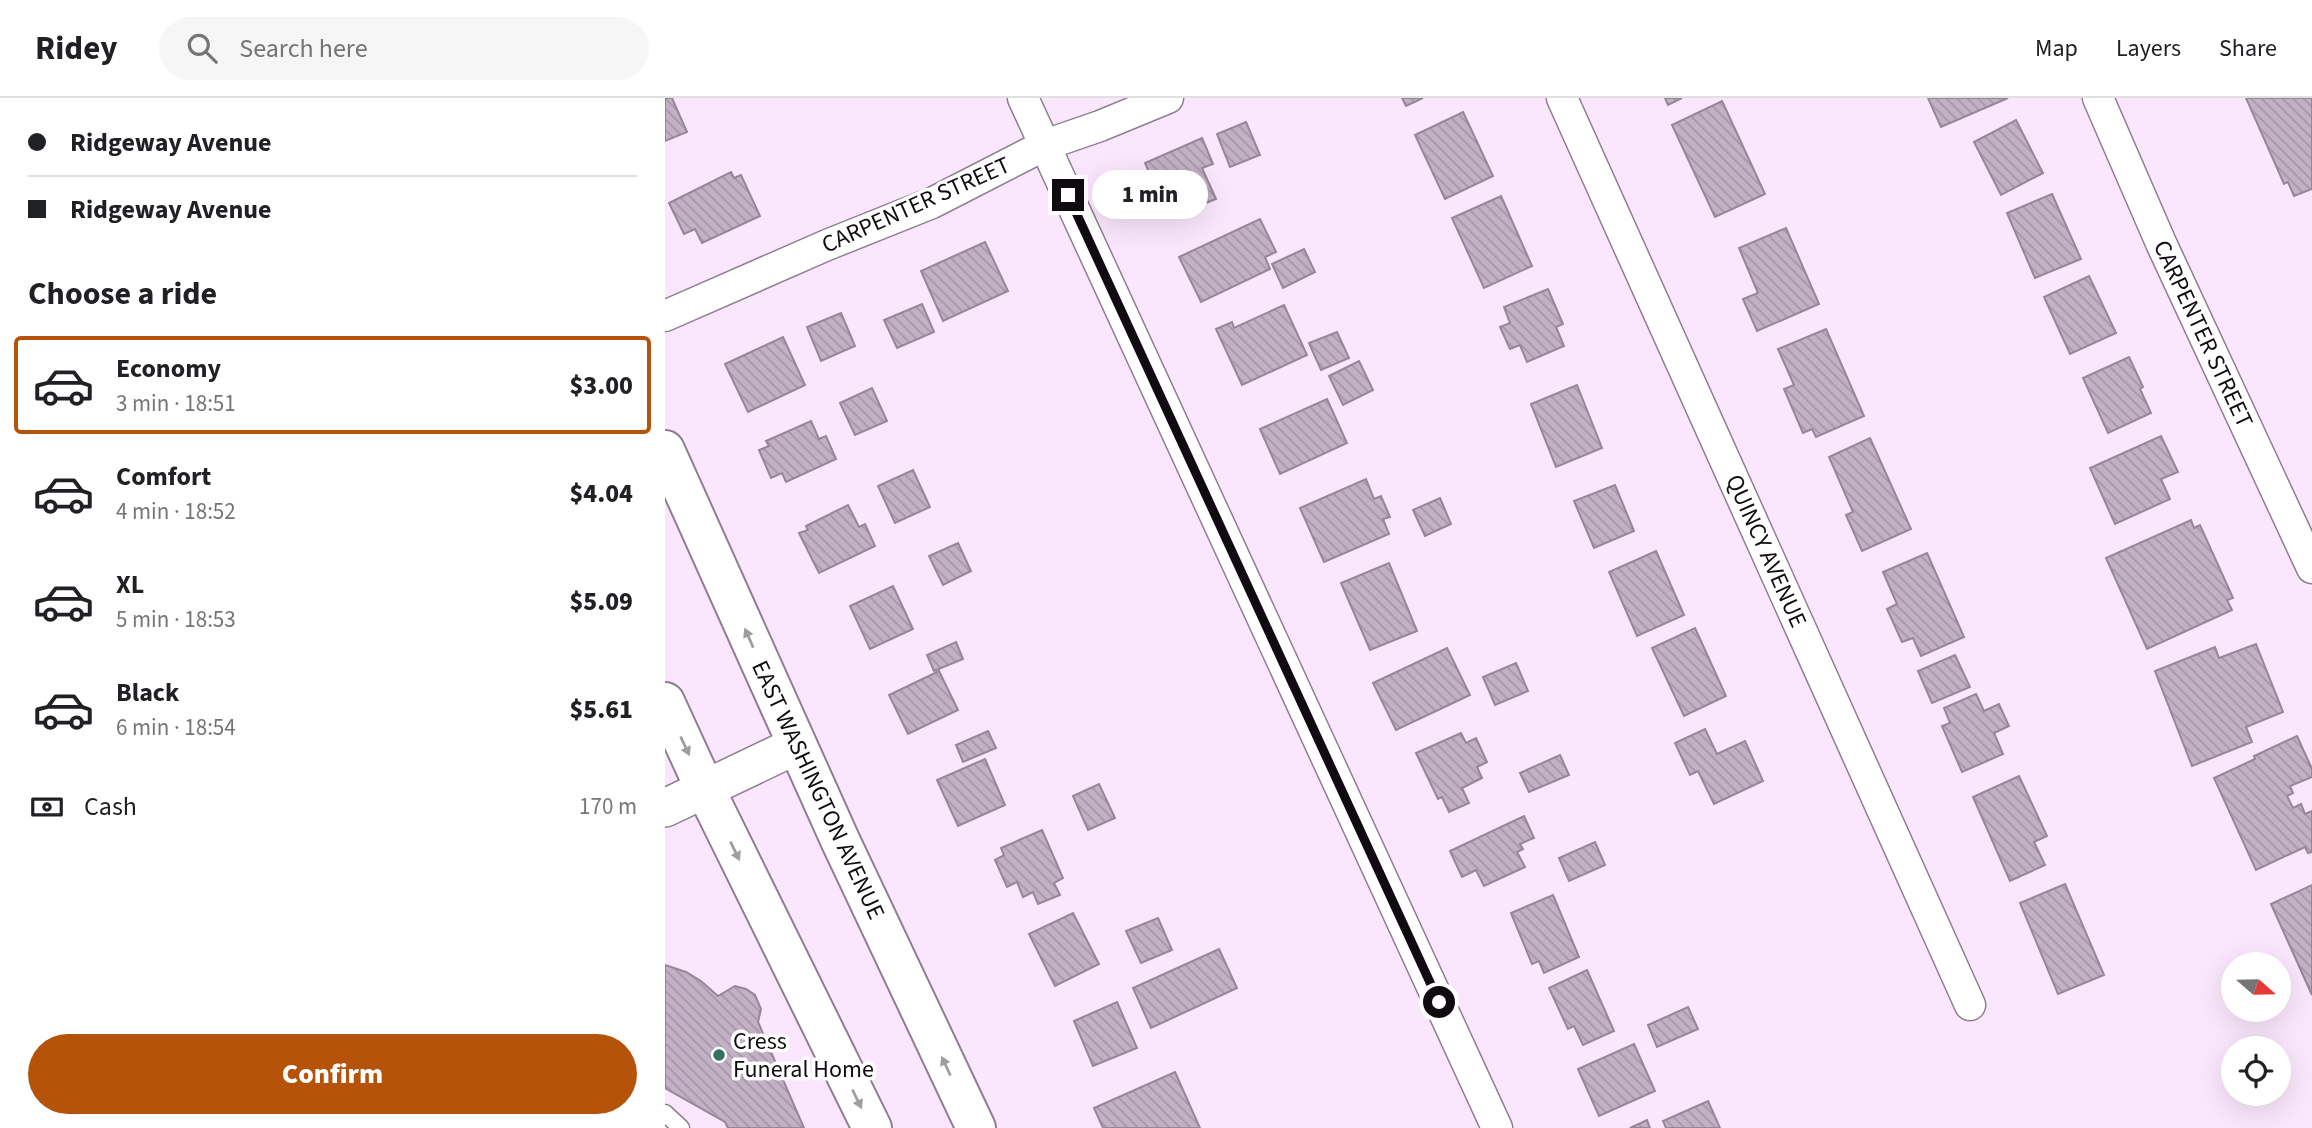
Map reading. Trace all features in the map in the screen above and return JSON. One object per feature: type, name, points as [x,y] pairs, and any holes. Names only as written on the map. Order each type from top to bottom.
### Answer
[{"type":"main road","name":"EAST WASHINGTON AVENUE","points":[[665,450],[797,745],[976,1128]]},
{"type":"main road","points":[[665,702],[872,1128]]},
{"type":"street","points":[[1023,98],[1497,1128]]},
{"type":"street","name":"CARPENTER STREET","points":[[665,316],[827,245],[932,203],[1045,145],[1168,98]]},
{"type":"street","name":"QUINCY AVENUE","points":[[1562,98],[1970,1005]]},
{"type":"street","name":"CARPENTER STREET","points":[[2098,98],[2161,243],[2312,568]]},
{"type":"street","points":[[665,808],[797,745]]},
{"type":"lane","points":[[665,1113],[681,1128]]},
{"type":"building","points":[[665,98],[672,98],[687,132],[665,141]]},
{"type":"building","points":[[1402,98],[1423,98],[1406,106]]},
{"type":"building","points":[[1665,98],[1682,98],[1668,105]]},
{"type":"building","points":[[1928,98],[2008,98],[1941,127]]},
{"type":"building","points":[[2246,98],[2312,98],[2312,189],[2294,196],[2288,182],[2284,184]]},
{"type":"building","points":[[1722,101],[1765,194],[1715,217],[1672,125]]},
{"type":"building","points":[[1463,112],[1493,176],[1445,199],[1415,135]]},
{"type":"building","points":[[2016,120],[2043,173],[2001,195],[1974,142]]},
{"type":"building","points":[[1246,122],[1260,155],[1230,167],[1217,134]]},
{"type":"building","points":[[1202,138],[1213,164],[1202,168],[1216,199],[1169,218],[1145,163]]},
{"type":"building","points":[[731,172],[734,178],[741,175],[760,216],[702,243],[695,229],[684,234],[669,203]]},
{"type":"building","points":[[2052,194],[2081,259],[2035,278],[2007,213]]},
{"type":"building","points":[[1501,196],[1532,266],[1484,288],[1452,218]]},
{"type":"building","points":[[1260,219],[1276,252],[1265,257],[1270,269],[1201,302],[1179,257]]},
{"type":"building","points":[[1786,228],[1819,304],[1757,331],[1743,299],[1758,293],[1739,248]]},
{"type":"building","points":[[985,242],[1008,291],[943,321],[921,271]]},
{"type":"building","points":[[1304,249],[1315,272],[1283,288],[1272,264]]},
{"type":"building","points":[[2089,276],[2116,333],[2070,354],[2044,297]]},
{"type":"building","points":[[1548,289],[1563,324],[1556,327],[1564,346],[1527,362],[1520,345],[1510,349],[1500,327],[1510,323],[1504,307]]},
{"type":"building","points":[[922,304],[934,332],[897,348],[884,320]]},
{"type":"building","points":[[1284,305],[1307,355],[1242,385],[1216,329],[1232,322],[1234,328]]},
{"type":"building","points":[[841,313],[855,346],[821,361],[807,327]]},
{"type":"building","points":[[1826,329],[1864,416],[1816,437],[1812,429],[1803,433],[1784,389],[1794,385],[1778,349]]},
{"type":"building","points":[[1337,332],[1349,358],[1321,370],[1309,343]]},
{"type":"building","points":[[783,337],[805,385],[748,412],[725,364]]},
{"type":"building","points":[[2129,357],[2151,413],[2108,433],[2083,378]]},
{"type":"building","points":[[1359,361],[1373,390],[1343,405],[1329,376]]},
{"type":"building","points":[[1577,385],[1602,448],[1556,467],[1531,404]]},
{"type":"building","points":[[872,388],[887,421],[855,435],[840,403]]},
{"type":"building","points":[[1327,399],[1347,443],[1280,474],[1260,429]]},
{"type":"building","points":[[811,421],[819,439],[826,436],[836,459],[786,482],[782,473],[771,478],[759,450],[769,446],[766,441]]},
{"type":"building","points":[[2161,436],[2178,472],[2161,479],[2170,499],[2115,524],[2090,468]]},
{"type":"building","points":[[1870,438],[1911,529],[1862,551],[1846,515],[1853,512],[1829,457]]},
{"type":"building","points":[[913,470],[930,507],[895,523],[878,486]]},
{"type":"building","points":[[1366,479],[1374,499],[1381,496],[1390,517],[1383,519],[1389,534],[1324,562],[1300,508]]},
{"type":"building","points":[[1615,485],[1634,531],[1594,548],[1574,501]]},
{"type":"building","points":[[1440,498],[1451,524],[1425,536],[1413,510]]},
{"type":"building","points":[[848,505],[859,527],[865,524],[875,546],[819,573],[799,533],[808,530],[806,526]]},
{"type":"building","points":[[2191,520],[2194,528],[2200,525],[2233,598],[2227,600],[2232,610],[2147,649],[2106,558]]},
{"type":"building","points":[[958,543],[971,571],[943,585],[929,556]]},
{"type":"building","points":[[1656,551],[1684,615],[1637,636],[1609,572]]},
{"type":"building","points":[[1927,553],[1964,637],[1921,656],[1913,638],[1902,642],[1887,609],[1897,604],[1883,572]]},
{"type":"building","points":[[1389,563],[1417,631],[1370,650],[1341,583]]},
{"type":"building","points":[[893,586],[913,629],[870,649],[850,606]]},
{"type":"building","points":[[1695,628],[1726,696],[1684,716],[1652,648]]},
{"type":"building","points":[[956,642],[963,659],[934,671],[927,655]]},
{"type":"building","points":[[2256,644],[2283,712],[2246,727],[2252,742],[2192,766],[2155,671],[2215,647],[2219,658]]},
{"type":"building","points":[[1447,648],[1470,695],[1396,730],[1373,683]]},
{"type":"building","points":[[1955,655],[1970,687],[1932,703],[1918,671]]},
{"type":"building","points":[[1516,663],[1528,691],[1495,705],[1483,677]]},
{"type":"building","points":[[939,671],[958,710],[908,734],[889,695]]},
{"type":"building","points":[[1976,694],[1984,711],[1999,704],[2009,726],[1994,733],[2003,754],[1962,772],[1942,726],[1950,723],[1944,708]]},
{"type":"building","points":[[1705,729],[1717,754],[1745,741],[1763,781],[1714,804],[1698,771],[1690,775],[1675,743]]},
{"type":"building","points":[[988,731],[996,748],[963,762],[956,745]]},
{"type":"building","points":[[1461,733],[1466,743],[1476,738],[1487,762],[1477,767],[1482,778],[1462,788],[1469,803],[1449,812],[1442,797],[1438,799],[1416,753]]},
{"type":"building","points":[[2297,736],[2312,769],[2312,777],[2290,786],[2293,793],[2287,796],[2293,808],[2301,804],[2305,814],[2312,811],[2312,852],[2308,853],[2305,847],[2256,870],[2214,778]]},
{"type":"building","points":[[1560,755],[1569,775],[1529,792],[1520,773]]},
{"type":"building","points":[[985,759],[1005,805],[958,826],[937,780]]},
{"type":"building","points":[[2019,776],[2047,836],[2034,842],[2045,865],[2010,881],[1973,797]]},
{"type":"building","points":[[1099,784],[1115,818],[1088,830],[1073,796]]},
{"type":"building","points":[[1524,816],[1534,838],[1520,844],[1523,849],[1517,852],[1525,867],[1484,886],[1476,870],[1462,877],[1450,851]]},
{"type":"building","points":[[1042,830],[1063,878],[1054,883],[1060,895],[1038,904],[1033,892],[1023,897],[1017,882],[1007,887],[995,860],[1004,855],[1001,848]]},
{"type":"building","points":[[1595,842],[1605,865],[1569,881],[1559,858]]},
{"type":"building","points":[[2065,884],[2104,975],[2058,994],[2020,903]]},
{"type":"building","points":[[2312,885],[2312,995],[2271,904]]},
{"type":"building","points":[[1553,895],[1579,957],[1544,973],[1539,961],[1532,964],[1511,913]]},
{"type":"building","points":[[1073,913],[1099,964],[1055,986],[1029,934]]},
{"type":"building","points":[[1158,918],[1172,950],[1141,963],[1126,931]]},
{"type":"building","points":[[1219,949],[1237,988],[1151,1028],[1133,988]]},
{"type":"building","name":"Cress Funeral Home","points":[[665,965],[686,972],[718,996],[735,986],[755,995],[761,1009],[758,1022],[804,1128],[728,1128],[725,1122],[665,1088]]},
{"type":"building","points":[[1587,970],[1614,1031],[1583,1045],[1574,1026],[1568,1029],[1549,988]]},
{"type":"building","points":[[1117,1002],[1137,1048],[1093,1066],[1074,1021]]},
{"type":"building","points":[[1688,1007],[1698,1029],[1657,1047],[1648,1025]]},
{"type":"building","points":[[1634,1044],[1655,1091],[1599,1116],[1578,1069]]},
{"type":"building","points":[[1175,1072],[1200,1128],[1103,1128],[1094,1108]]},
{"type":"building","points":[[1708,1101],[1720,1128],[1666,1128],[1663,1121]]},
{"type":"building","points":[[1647,1120],[1650,1128],[1630,1128]]},
{"type":"place","name":"Cress Funeral Home","points":[[719,1055]]},
{"type":"route","points":[[1068,195],[1439,1002]]}]
